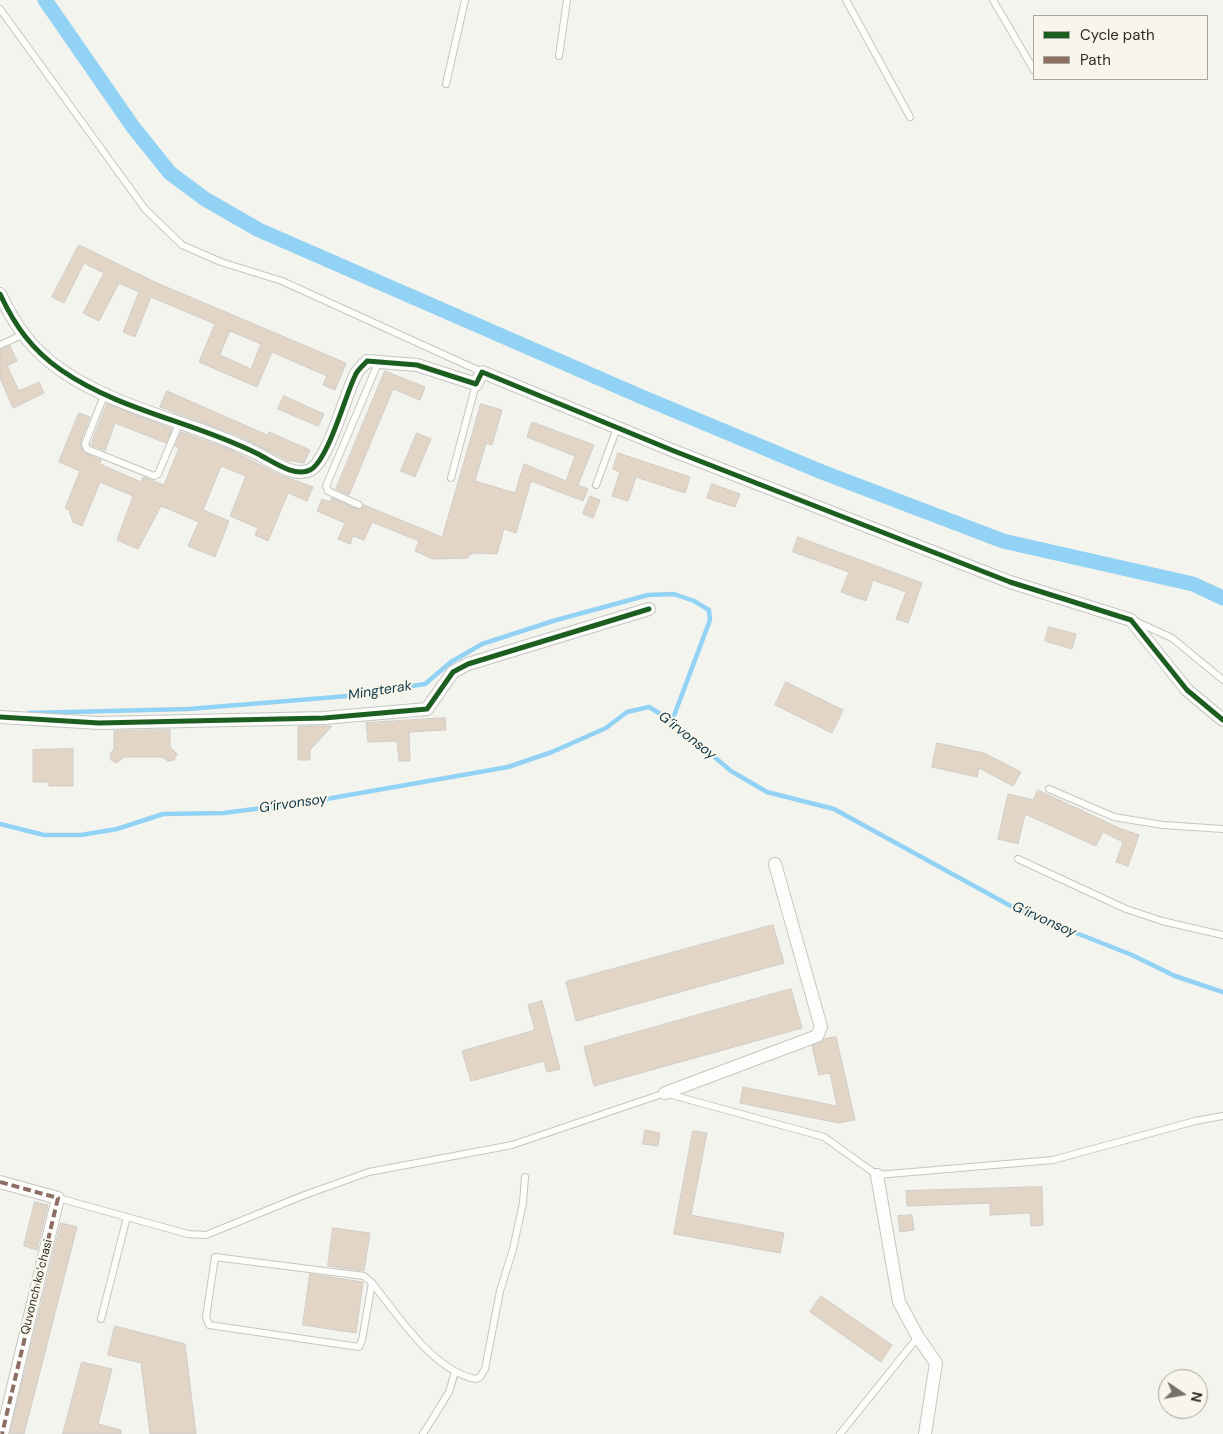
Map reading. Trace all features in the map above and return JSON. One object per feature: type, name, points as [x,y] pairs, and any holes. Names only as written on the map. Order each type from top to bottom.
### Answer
[{"type":"street","points":[[0,294],[22,335],[38,352],[62,370],[105,393],[178,424],[242,446],[291,470],[304,473],[312,469],[323,458],[356,374],[366,361],[418,365],[476,384],[482,372],[617,428],[1010,582],[1131,620],[1187,690],[1223,720]]},
{"type":"street","points":[[0,717],[99,722],[324,718],[427,710],[434,703],[448,677],[468,664],[649,609]]},
{"type":"street","points":[[665,1093],[817,1036],[821,1027],[775,864]]},
{"type":"street","points":[[877,1175],[899,1302],[918,1337],[936,1364],[937,1372],[926,1434]]},
{"type":"street","points":[[0,1182],[58,1198]]},
{"type":"street","name":"Quvonch koʻchasi","points":[[2,1434],[58,1198]]},
{"type":"lane","points":[[446,84],[465,0]]},
{"type":"lane","points":[[559,56],[567,0]]},
{"type":"lane","points":[[846,0],[910,117]]},
{"type":"lane","points":[[993,0],[1033,68]]},
{"type":"lane","points":[[0,8],[145,209],[182,245],[222,262],[282,281],[482,372]]},
{"type":"lane","points":[[0,345],[22,335]]},
{"type":"lane","points":[[359,505],[328,492],[326,486],[379,362]]},
{"type":"lane","points":[[451,478],[476,384]]},
{"type":"lane","points":[[105,393],[85,444],[87,449],[154,476],[158,474],[178,424]]},
{"type":"lane","points":[[596,485],[617,428]]},
{"type":"lane","points":[[1131,620],[1172,638],[1223,680]]},
{"type":"lane","points":[[1050,789],[1114,818],[1163,825],[1223,829]]},
{"type":"lane","points":[[1018,859],[1126,909],[1162,921],[1223,935]]},
{"type":"lane","points":[[58,1198],[188,1234],[206,1234],[369,1172],[512,1145],[665,1093],[824,1137],[877,1175],[1053,1160],[1195,1121],[1223,1116]]},
{"type":"lane","points":[[372,1283],[362,1340],[358,1346],[209,1325],[206,1317],[215,1257],[364,1276],[372,1283],[412,1334],[435,1357],[455,1372],[476,1379],[484,1369],[500,1291],[513,1249],[523,1203],[525,1177]]},
{"type":"lane","points":[[101,1319],[127,1217]]},
{"type":"lane","points":[[840,1434],[918,1337]]},
{"type":"lane","points":[[423,1434],[449,1392],[455,1372]]},
{"type":"building","points":[[79,245],[157,283],[346,363],[335,390],[323,385],[327,376],[272,352],[257,387],[199,362],[215,324],[151,297],[135,337],[123,332],[139,292],[119,283],[99,321],[83,313],[104,273],[84,263],[64,303],[52,297]],"holes":[[[230,331],[261,344],[251,369],[220,355]]]},
{"type":"building","points":[[10,346],[17,361],[7,366],[19,391],[39,382],[44,393],[13,408],[0,378],[0,350]]},
{"type":"building","points":[[385,371],[425,387],[420,400],[393,389],[349,495],[336,489]]},
{"type":"building","points":[[167,391],[267,435],[269,432],[310,450],[304,463],[287,460],[237,435],[160,407]]},
{"type":"building","points":[[284,396],[324,414],[318,426],[278,409]]},
{"type":"building","points":[[107,404],[172,429],[166,443],[115,423],[105,451],[91,445]]},
{"type":"building","points":[[481,404],[502,410],[492,445],[486,443],[475,481],[515,493],[524,464],[566,481],[575,456],[527,437],[532,422],[594,445],[578,485],[588,489],[583,501],[531,481],[516,533],[504,529],[497,554],[476,553],[469,555],[468,558],[433,559],[415,551],[419,541],[372,522],[364,540],[353,536],[350,544],[338,539],[345,523],[317,511],[322,499],[330,502],[332,498],[359,510],[364,505],[442,537]]},
{"type":"building","points":[[79,413],[90,417],[80,443],[83,452],[101,460],[100,464],[141,482],[143,477],[164,485],[179,448],[175,446],[181,432],[231,450],[280,475],[313,487],[307,501],[288,493],[268,541],[255,535],[258,528],[230,516],[246,476],[221,466],[203,510],[229,521],[215,557],[188,546],[199,522],[161,506],[138,549],[117,540],[133,496],[100,482],[82,526],[73,522],[69,510],[65,508],[80,471],[59,462]]},
{"type":"building","points":[[417,433],[431,439],[415,477],[401,471]]},
{"type":"building","points":[[618,453],[690,477],[685,493],[636,477],[628,501],[612,496],[620,472],[613,469]]},
{"type":"building","points":[[712,484],[740,494],[735,507],[707,498]]},
{"type":"building","points":[[590,496],[600,500],[593,518],[583,514]]},
{"type":"building","points":[[798,537],[922,583],[908,623],[896,619],[906,592],[873,580],[866,601],[841,592],[849,572],[793,552]]},
{"type":"building","points":[[1049,627],[1076,634],[1072,649],[1045,641]]},
{"type":"building","points":[[786,682],[843,710],[832,733],[775,705]]},
{"type":"building","points":[[445,718],[446,730],[409,732],[410,761],[399,761],[397,741],[368,742],[366,723]]},
{"type":"building","points":[[332,726],[310,750],[310,760],[298,760],[298,727]]},
{"type":"building","points":[[170,730],[170,747],[177,754],[174,760],[168,761],[162,757],[124,757],[117,763],[111,760],[110,754],[114,749],[114,731]]},
{"type":"building","points":[[937,743],[984,753],[1021,772],[1013,786],[979,768],[977,777],[932,767]]},
{"type":"building","points":[[73,749],[73,786],[49,786],[49,782],[33,782],[33,750]]},
{"type":"building","points":[[1038,790],[1119,828],[1139,835],[1128,866],[1116,862],[1123,842],[1103,832],[1096,846],[1025,814],[1018,844],[998,839],[1008,794],[1033,800]]},
{"type":"building","points":[[773,925],[784,963],[576,1021],[566,982]]},
{"type":"building","points":[[791,989],[802,1028],[594,1086],[584,1047]]},
{"type":"building","points":[[542,1001],[560,1069],[547,1072],[544,1061],[471,1081],[462,1051],[535,1030],[528,1005]]},
{"type":"building","points":[[836,1037],[855,1120],[838,1123],[740,1103],[743,1087],[837,1106],[830,1073],[819,1075],[812,1046],[824,1039]]},
{"type":"building","points":[[645,1130],[660,1133],[658,1146],[643,1144]]},
{"type":"building","points":[[693,1131],[707,1133],[691,1215],[784,1233],[780,1253],[674,1234]]},
{"type":"building","points":[[1042,1187],[1043,1225],[1031,1226],[1030,1213],[990,1215],[990,1203],[907,1206],[906,1191]]},
{"type":"building","points":[[35,1202],[48,1205],[37,1250],[24,1246]]},
{"type":"building","points":[[912,1215],[914,1230],[900,1232],[898,1216]]},
{"type":"building","points":[[61,1223],[77,1227],[24,1434],[10,1434]]},
{"type":"building","points":[[333,1228],[370,1233],[364,1271],[328,1266]]},
{"type":"building","points":[[310,1274],[363,1282],[356,1333],[303,1325]]},
{"type":"building","points":[[821,1296],[892,1345],[881,1362],[810,1312]]},
{"type":"building","points":[[115,1326],[185,1344],[196,1434],[150,1434],[141,1363],[108,1355]]},
{"type":"building","points":[[82,1362],[112,1369],[98,1424],[121,1430],[121,1434],[63,1434]]},
{"type":"waterway","points":[[45,0],[133,127],[170,173],[205,199],[259,230],[642,397],[822,472],[1003,541],[1193,584],[1223,598]]},
{"type":"waterway","name":"Mingterak","points":[[29,713],[189,709],[348,696],[425,684],[451,662],[482,644],[553,621],[648,595],[674,594],[694,601],[709,610],[710,620],[672,721]]},
{"type":"waterway","name":"G‘irvonsoy","points":[[0,824],[44,835],[81,835],[117,829],[163,814],[224,813],[315,801],[508,767],[552,752],[606,728],[627,712],[649,707],[672,721],[731,771],[767,792],[834,809],[1018,910],[1132,955],[1175,976],[1223,992]]},
{"type":"marked path","points":[[0,1182],[58,1198],[2,1434]]},
{"type":"cycle path","points":[[0,294],[18,327],[33,346],[61,370],[84,384],[133,406],[234,443],[284,468],[298,472],[310,470],[317,464],[330,442],[356,374],[367,361],[417,365],[476,384],[482,372],[674,451],[1010,582],[1131,620],[1187,690],[1223,720]]},
{"type":"cycle path","points":[[0,717],[99,723],[324,718],[427,709],[453,672],[468,664],[649,609]]}]
